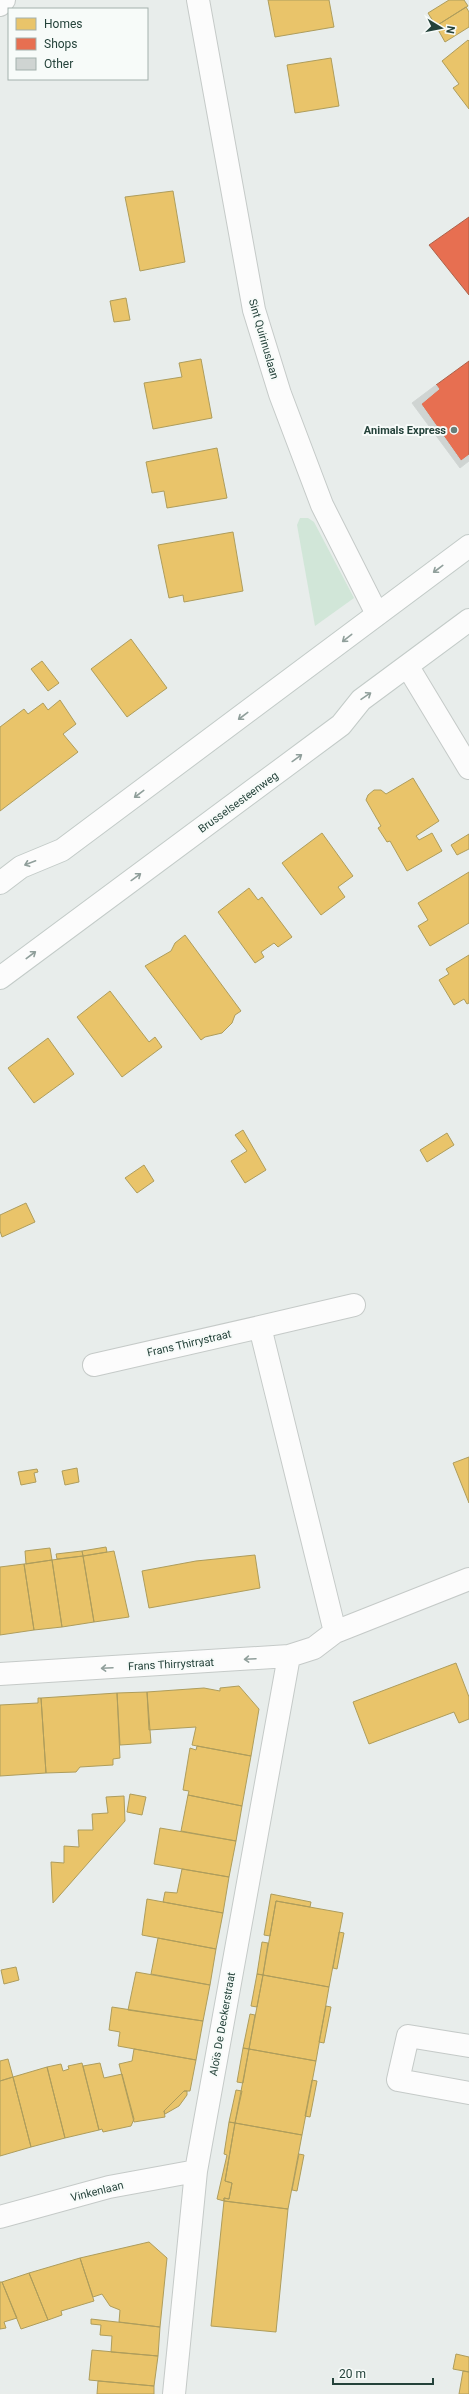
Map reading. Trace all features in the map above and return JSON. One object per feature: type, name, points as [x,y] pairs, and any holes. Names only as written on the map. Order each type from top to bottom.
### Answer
[{"type":"street","points":[[0,6],[4,0]]},
{"type":"street","name":"Sint Quirinuslaan","points":[[198,0],[254,310],[280,394],[322,505],[378,614]]},
{"type":"street","points":[[0,882],[21,867],[62,850],[288,683],[469,546]]},
{"type":"street","name":"Brusselsesteenweg","points":[[0,978],[341,725],[361,700],[408,667],[469,620]]},
{"type":"street","points":[[408,667],[469,768]]},
{"type":"street","name":"Frans Thirrystraat","points":[[94,1365],[354,1305]]},
{"type":"street","points":[[260,1327],[335,1632]]},
{"type":"street","name":"Frans Thirrystraat","points":[[0,1674],[289,1656],[314,1648],[335,1632],[469,1579]]},
{"type":"street","name":"Aloïs De Deckerstraat","points":[[174,2394],[196,2171],[289,1656]]},
{"type":"street","points":[[469,2046],[408,2036],[398,2080],[469,2093]]},
{"type":"street","name":"Vinkenlaan","points":[[0,2217],[109,2187],[196,2171]]},
{"type":"green space","points":[[300,518],[308,518],[314,522],[354,598],[315,626],[297,525]]},
{"type":"building: Homes","points":[[268,0],[329,0],[334,27],[275,37]]},
{"type":"building: Homes","points":[[449,0],[464,0],[468,6],[436,26],[428,13]]},
{"type":"building: Homes","points":[[466,7],[469,12],[469,27],[445,42],[436,26]]},
{"type":"building: Homes","points":[[468,40],[469,109],[453,88],[459,84],[442,61]]},
{"type":"building: Homes","points":[[331,58],[339,106],[295,113],[287,65]]},
{"type":"building: Homes","points":[[173,191],[185,262],[140,271],[125,197]]},
{"type":"building: Homes","points":[[126,298],[130,320],[114,322],[110,301]]},
{"type":"building: Homes","points":[[201,359],[212,418],[153,429],[144,383],[182,377],[179,363]]},
{"type":"building: Homes","points":[[217,448],[227,498],[167,508],[164,491],[152,493],[146,462]]},
{"type":"building: Homes","points":[[233,532],[243,591],[184,602],[183,595],[169,598],[158,545]]},
{"type":"building: Homes","points":[[131,639],[167,688],[127,717],[91,669]]},
{"type":"building: Homes","points":[[42,661],[59,683],[48,691],[31,669]]},
{"type":"building: Homes","points":[[60,700],[76,724],[63,734],[78,752],[0,811],[0,727],[24,709],[28,714],[43,703],[48,710]]},
{"type":"building: Homes","points":[[413,778],[439,821],[416,836],[419,840],[432,833],[442,851],[407,871],[390,841],[387,842],[378,828],[381,826],[366,800],[368,795],[374,790],[381,790],[386,794]]},
{"type":"building: Homes","points":[[322,833],[353,876],[338,887],[345,897],[321,915],[282,863]]},
{"type":"building: Homes","points":[[469,834],[469,849],[457,855],[451,845]]},
{"type":"building: Homes","points":[[469,872],[469,923],[430,946],[418,926],[428,920],[418,903]]},
{"type":"building: Homes","points":[[249,888],[258,900],[262,897],[292,937],[278,947],[274,943],[261,952],[264,957],[255,963],[218,912]]},
{"type":"building: Homes","points":[[185,935],[241,1011],[235,1015],[232,1023],[222,1033],[205,1037],[201,1040],[145,966],[171,951],[175,943]]},
{"type":"building: Homes","points":[[469,955],[469,1003],[467,1004],[464,999],[454,1005],[439,980],[449,974],[446,969]]},
{"type":"building: Homes","points":[[110,991],[149,1042],[155,1037],[162,1047],[122,1077],[77,1017]]},
{"type":"building: Homes","points":[[48,1038],[74,1074],[34,1103],[8,1068]]},
{"type":"building: Homes","points":[[243,1130],[266,1170],[245,1183],[231,1161],[247,1151],[235,1135]]},
{"type":"building: Homes","points":[[447,1133],[454,1145],[427,1162],[420,1150]]},
{"type":"building: Homes","points":[[144,1165],[154,1181],[137,1193],[125,1178]]},
{"type":"building: Homes","points":[[26,1203],[35,1222],[2,1237],[0,1231],[0,1215]]},
{"type":"building: Homes","points":[[469,1457],[469,1503],[453,1463]]},
{"type":"building: Homes","points":[[77,1468],[79,1482],[65,1485],[62,1471]]},
{"type":"building: Homes","points":[[37,1469],[38,1472],[34,1473],[36,1482],[21,1485],[18,1472]]},
{"type":"building: Homes","points":[[106,1547],[107,1552],[83,1556],[82,1551]]},
{"type":"building: Homes","points":[[50,1548],[52,1560],[26,1564],[25,1551]]},
{"type":"building: Homes","points":[[82,1551],[83,1556],[57,1559],[56,1554]]},
{"type":"building: Homes","points":[[114,1551],[129,1617],[94,1622],[83,1556]]},
{"type":"building: Homes","points":[[255,1555],[260,1588],[149,1608],[142,1571],[196,1561]]},
{"type":"building: Homes","points":[[83,1556],[94,1622],[62,1627],[52,1560]]},
{"type":"building: Homes","points":[[52,1560],[62,1627],[34,1630],[24,1564]]},
{"type":"building: Homes","points":[[24,1564],[34,1630],[0,1635],[0,1567]]},
{"type":"building: Homes","points":[[456,1663],[469,1697],[469,1719],[459,1723],[454,1712],[369,1744],[353,1702]]},
{"type":"building: Homes","points":[[239,1686],[259,1709],[251,1756],[192,1745],[196,1727],[149,1730],[147,1692],[204,1688],[220,1691],[220,1688]]},
{"type":"building: Homes","points":[[147,1692],[151,1743],[120,1745],[117,1693]]},
{"type":"building: Homes","points":[[117,1693],[120,1758],[113,1759],[113,1765],[80,1767],[76,1772],[46,1773],[41,1698]]},
{"type":"building: Homes","points":[[38,1698],[41,1698],[46,1773],[0,1776],[0,1705],[38,1703]]},
{"type":"building: Homes","points":[[197,1746],[251,1756],[242,1806],[188,1795],[189,1791],[183,1790],[190,1748],[196,1750]]},
{"type":"building: Homes","points":[[130,1794],[146,1797],[142,1815],[127,1812]]},
{"type":"building: Homes","points":[[188,1795],[242,1806],[236,1841],[181,1831]]},
{"type":"building: Homes","points":[[124,1796],[125,1821],[53,1903],[51,1862],[64,1863],[64,1846],[79,1847],[78,1830],[93,1830],[92,1814],[108,1813],[106,1797]]},
{"type":"building: Homes","points":[[160,1828],[236,1841],[229,1877],[154,1864]]},
{"type":"building: Homes","points":[[182,1869],[229,1877],[223,1913],[163,1902],[165,1892],[177,1893]]},
{"type":"building: Homes","points":[[271,1894],[311,1902],[310,1907],[276,1901],[270,1936],[264,1935]]},
{"type":"building: Homes","points":[[147,1899],[223,1913],[216,1949],[142,1935]]},
{"type":"building: Homes","points":[[276,1901],[343,1913],[329,1987],[263,1975]]},
{"type":"building: Homes","points":[[339,1932],[344,1933],[337,1969],[333,1968]]},
{"type":"building: Homes","points":[[158,1938],[216,1949],[210,1985],[151,1974]]},
{"type":"building: Homes","points":[[262,1942],[268,1943],[263,1975],[257,1974]]},
{"type":"building: Homes","points":[[16,1967],[19,1980],[4,1984],[1,1970]]},
{"type":"building: Homes","points":[[136,1972],[210,1985],[203,2021],[128,2010]]},
{"type":"building: Homes","points":[[257,1974],[263,1975],[257,2007],[251,2006]]},
{"type":"building: Homes","points":[[263,1975],[329,1987],[316,2061],[249,2049]]},
{"type":"building: Homes","points":[[326,2006],[331,2007],[324,2043],[319,2042]]},
{"type":"building: Homes","points":[[112,2007],[203,2021],[196,2060],[118,2046],[120,2032],[109,2030]]},
{"type":"building: Homes","points":[[250,2014],[255,2015],[249,2049],[243,2048]]},
{"type":"building: Homes","points":[[243,2048],[249,2049],[243,2083],[237,2082]]},
{"type":"building: Homes","points":[[134,2049],[196,2060],[190,2091],[184,2091],[164,2111],[165,2117],[134,2122],[119,2064],[132,2061]]},
{"type":"building: Homes","points":[[249,2049],[316,2061],[302,2135],[235,2123]]},
{"type":"building: Homes","points":[[8,2059],[13,2077],[0,2081],[0,2061]]},
{"type":"building: Homes","points":[[82,2063],[99,2130],[65,2138],[47,2067],[61,2064],[63,2071],[69,2069],[68,2066]]},
{"type":"building: Homes","points":[[100,2063],[104,2078],[122,2074],[134,2119],[131,2126],[103,2132],[102,2129],[99,2130],[83,2066]]},
{"type":"building: Homes","points":[[47,2067],[65,2138],[31,2147],[13,2077]]},
{"type":"building: Homes","points":[[13,2077],[31,2147],[0,2156],[0,2081]]},
{"type":"building: Homes","points":[[312,2080],[317,2081],[310,2117],[305,2116]]},
{"type":"building: Homes","points":[[236,2090],[242,2091],[235,2123],[229,2122]]},
{"type":"building: Homes","points":[[184,2091],[187,2091],[187,2095],[179,2106],[165,2114],[164,2111]]},
{"type":"building: Homes","points":[[229,2122],[235,2123],[225,2181],[232,2183],[229,2199],[224,2198],[224,2201],[217,2199],[227,2155],[224,2154]]},
{"type":"building: Homes","points":[[235,2123],[302,2135],[288,2209],[224,2201],[224,2198],[229,2199],[232,2183],[225,2181]]},
{"type":"building: Homes","points":[[299,2154],[304,2155],[297,2191],[292,2190]]},
{"type":"building: Homes","points":[[224,2201],[288,2209],[276,2332],[211,2326]]},
{"type":"building: Homes","points":[[149,2242],[167,2258],[160,2327],[119,2322],[120,2310],[110,2306],[102,2294],[93,2297],[80,2258]]},
{"type":"building: Homes","points":[[80,2258],[94,2301],[61,2311],[62,2315],[48,2320],[29,2273]]},
{"type":"building: Homes","points":[[29,2273],[48,2320],[21,2329],[2,2282]]},
{"type":"building: Homes","points":[[0,2282],[2,2282],[17,2318],[4,2322],[6,2328],[0,2329]]},
{"type":"building: Homes","points":[[91,2319],[160,2327],[158,2356],[111,2352],[112,2336],[100,2335],[101,2325],[91,2324]]},
{"type":"building: Homes","points":[[92,2350],[158,2356],[154,2386],[89,2380]]},
{"type":"building: Homes","points":[[456,2354],[469,2357],[469,2372],[453,2369]]},
{"type":"building: Homes","points":[[463,2371],[469,2372],[469,2394],[459,2394]]},
{"type":"building: Homes","points":[[98,2381],[154,2386],[154,2394],[97,2394]]},
{"type":"building: Shops","points":[[469,217],[469,295],[429,245]]},
{"type":"building: Shops","name":"Animals Express","points":[[469,361],[469,455],[461,461],[421,404],[439,389],[436,385]]},
{"type":"building: Other","points":[[436,385],[439,389],[421,404],[461,461],[469,455],[469,461],[460,468],[412,403]]},
{"type":"place","name":"Animals Express","points":[[454,430]]}]
